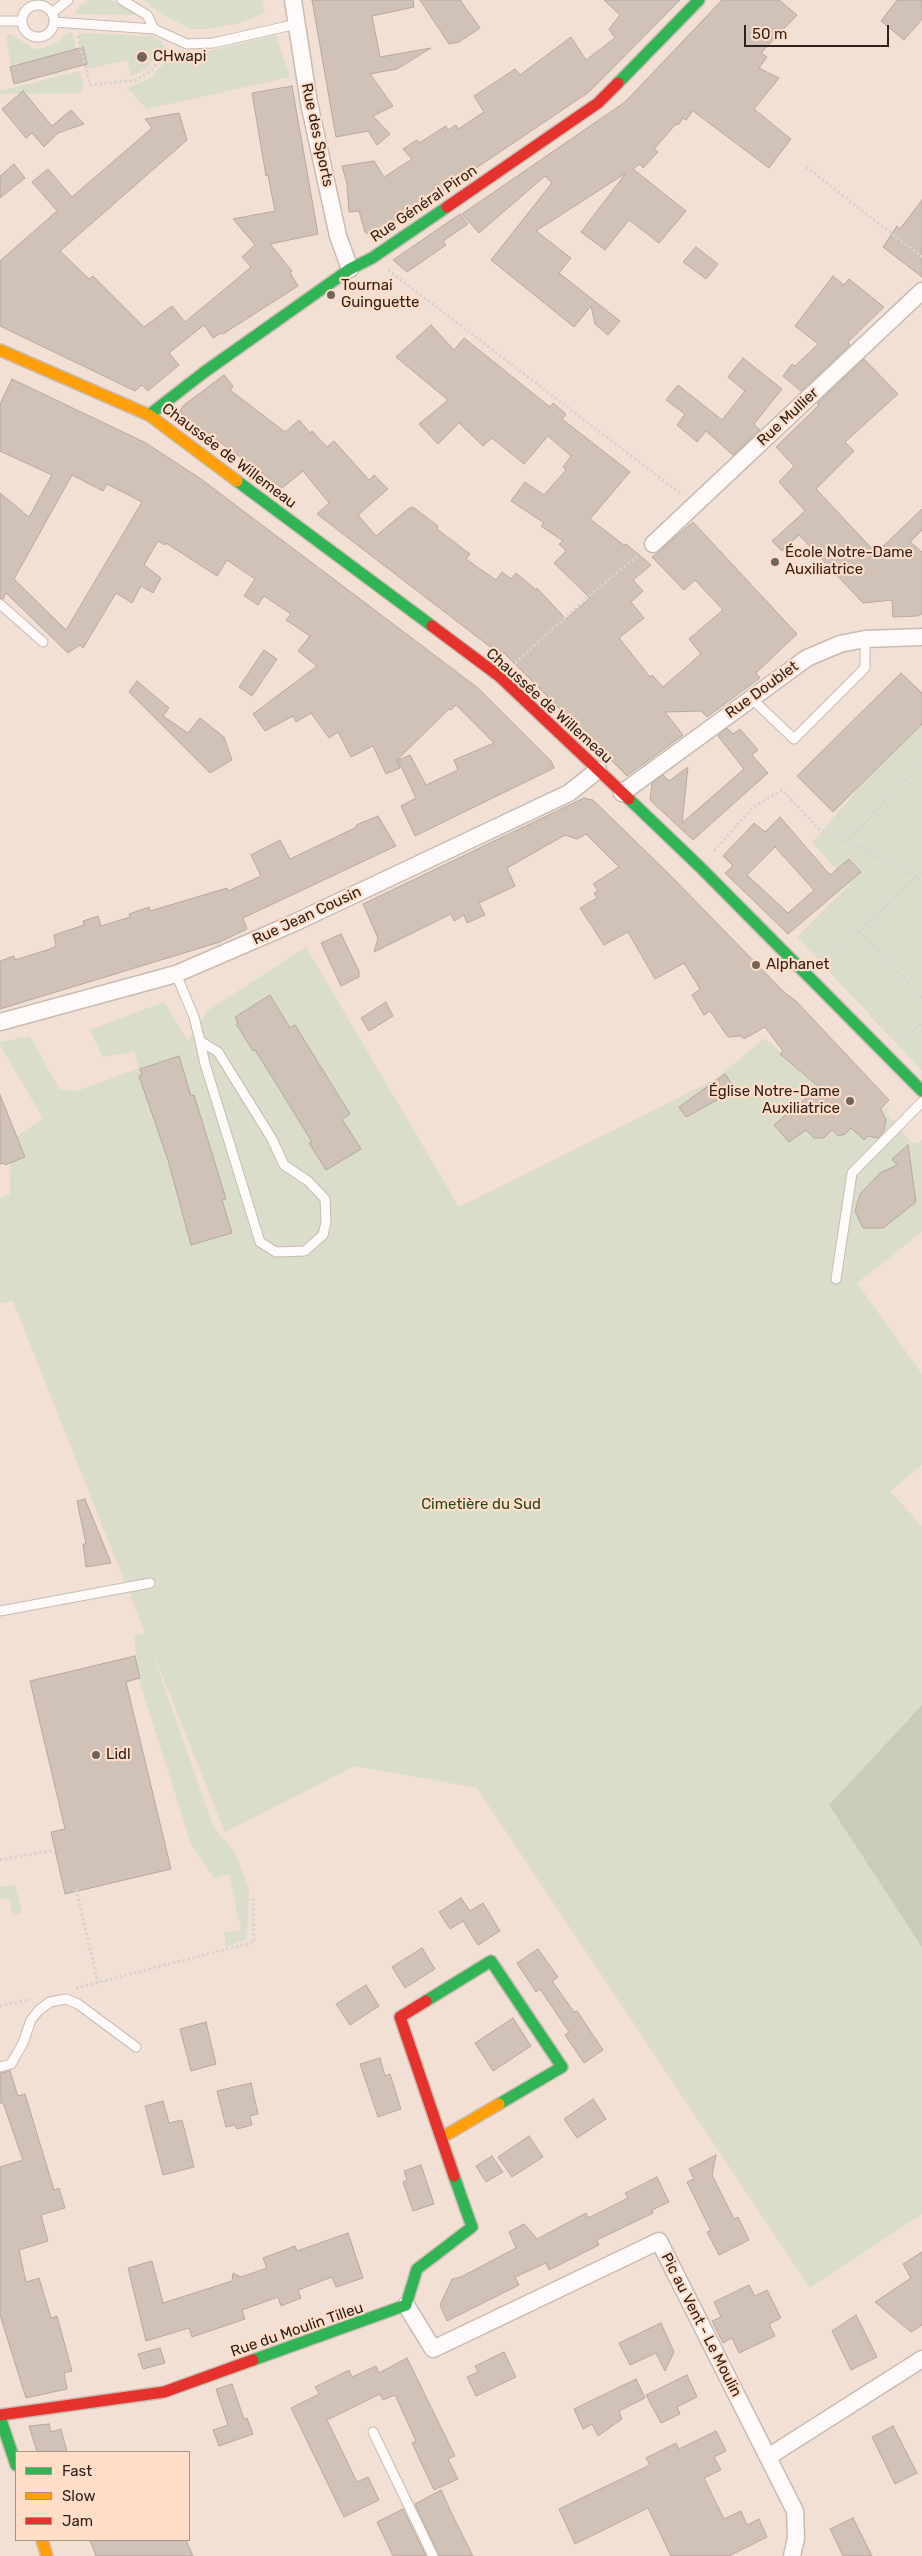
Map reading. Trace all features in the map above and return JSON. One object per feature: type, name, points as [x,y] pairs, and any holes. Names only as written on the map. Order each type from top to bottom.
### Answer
[{"type":"street","name":"Rue des Sports","points":[[293,0],[309,103],[338,236],[350,269]]},
{"type":"street","name":"Rue Général Piron","points":[[149,415],[203,373],[350,269],[372,258],[598,103],[699,0]]},
{"type":"street","name":"Rue Mullier","points":[[653,544],[922,291]]},
{"type":"street","name":"Chaussée de Willemeau","points":[[1,354],[149,415],[499,676],[700,867],[807,974],[841,1012],[922,1091]]},
{"type":"street","name":"Rue Doublet","points":[[622,793],[807,658],[840,644],[865,639],[922,637]]},
{"type":"street","name":"Rue Jean Cousin","points":[[0,1022],[176,974],[302,919],[564,796],[598,770]]},
{"type":"street","points":[[406,2305],[417,2269],[472,2227],[441,2138],[400,2017],[491,1961],[562,2067],[441,2138]]},
{"type":"street","name":"Pic au Vent - Le Moulin","points":[[406,2305],[434,2349],[659,2241],[795,2511],[796,2538],[792,2556]]},
{"type":"street","name":"Rue du Moulin Tilleu","points":[[0,2416],[164,2392],[406,2305]]},
{"type":"street","points":[[768,2457],[922,2359]]},
{"type":"street","points":[[0,2416],[15,2462]]},
{"type":"street","points":[[42,2541],[47,2556]]},
{"type":"lane","points":[[68,0],[53,17],[50,32],[46,36],[35,37],[26,32],[22,21],[25,11],[40,2],[53,17],[75,23],[154,29],[187,44],[213,43],[297,24]]},
{"type":"lane","points":[[122,0],[147,15],[154,29]]},
{"type":"lane","points":[[0,21],[22,21]]},
{"type":"lane","points":[[0,604],[42,642]]},
{"type":"lane","points":[[751,698],[794,739],[865,668],[865,639]]},
{"type":"lane","points":[[176,974],[194,1017],[200,1041],[260,1242],[276,1252],[306,1251],[323,1235],[326,1222],[325,1200],[308,1181],[284,1165],[272,1139],[218,1052],[200,1041]]},
{"type":"lane","points":[[836,1279],[852,1173],[922,1102]]},
{"type":"lane","points":[[0,1611],[150,1583]]},
{"type":"lane","points":[[0,2067],[11,2064],[23,2043],[31,2020],[39,2010],[50,2002],[66,1999],[78,2004],[136,2047]]},
{"type":"lane","points":[[373,2432],[432,2556]]},
{"type":"path","points":[[75,23],[90,84],[136,80],[152,70],[174,39]]},
{"type":"path","points":[[806,167],[922,257]]},
{"type":"path","points":[[372,258],[694,505]]},
{"type":"path","points":[[499,676],[590,595],[653,544]]},
{"type":"path","points":[[847,841],[922,762]]},
{"type":"path","points":[[700,867],[752,808],[782,790],[821,830],[847,841],[922,880]]},
{"type":"path","points":[[807,974],[859,931],[922,871]]},
{"type":"path","points":[[859,931],[922,998]]},
{"type":"path","points":[[0,1860],[53,1850]]},
{"type":"path","points":[[76,1889],[98,1983]]},
{"type":"path","points":[[71,1989],[254,1942],[253,1895]]},
{"type":"path","points":[[0,2006],[36,1998]]},
{"type":"green space","points":[[88,0],[111,0],[135,12],[135,15],[75,14],[79,6]]},
{"type":"green space","points":[[144,0],[262,0],[265,13],[240,23],[208,29],[191,29],[163,15]]},
{"type":"green space","points":[[72,32],[76,50],[11,67],[6,36],[11,34],[34,49],[43,48],[58,42],[65,34]]},
{"type":"green space","points":[[79,33],[152,36],[162,41],[164,47],[146,69],[131,76],[127,60],[87,69],[80,48]]},
{"type":"green space","points":[[276,35],[290,77],[147,109],[127,88],[149,79],[175,51],[201,53]]},
{"type":"green space","points":[[79,71],[84,84],[80,93],[0,94],[0,91]]},
{"type":"green space","points":[[922,716],[922,1071],[797,937],[850,884],[812,842]]},
{"type":"green space","name":"Cimetière du Sud","points":[[306,947],[459,1207],[714,1080],[765,1038],[821,1089],[807,1129],[814,1139],[824,1139],[834,1130],[851,1127],[860,1138],[887,1116],[883,1111],[889,1105],[887,1113],[911,1142],[917,1143],[922,1140],[922,1232],[857,1283],[922,1374],[922,1465],[890,1491],[922,1526],[922,1705],[829,1805],[922,1947],[922,2214],[810,2288],[477,1788],[355,1766],[225,1832],[151,1648],[213,1826],[235,1853],[249,1889],[247,1939],[226,1947],[224,1932],[241,1930],[229,1874],[214,1878],[191,1844],[140,1683],[134,1635],[145,1633],[13,1301],[0,1303],[0,1198],[10,1194],[11,1141],[43,1118],[0,1046],[0,1042],[30,1036],[59,1089],[77,1091],[139,1068],[134,1052],[103,1057],[90,1030],[164,1002],[188,1041],[207,1011]]},
{"type":"green space","points":[[922,1705],[922,1947],[829,1805]]},
{"type":"green space","points":[[15,1884],[22,1913],[13,1915],[9,1898],[0,1900],[0,1887]]},
{"type":"building","points":[[312,0],[413,0],[414,7],[372,16],[380,57],[431,48],[397,69],[370,74],[393,106],[373,116],[390,134],[377,145],[368,131],[336,137]]},
{"type":"building","points":[[420,0],[460,0],[480,28],[459,42],[449,44]]},
{"type":"building","points":[[604,0],[680,0],[589,92],[442,191],[443,193],[410,215],[409,213],[372,237],[365,232],[359,211],[349,212],[347,184],[342,166],[374,161],[384,177],[412,159],[403,149],[417,140],[419,143],[446,126],[448,130],[456,125],[458,129],[484,112],[474,96],[515,69],[520,75],[571,37],[586,60],[615,38],[609,29],[620,15]]},
{"type":"building","points":[[722,0],[779,0],[797,15],[761,53],[767,57],[759,68],[779,78],[754,109],[791,139],[769,168],[693,111],[686,120],[683,118],[678,125],[676,124],[654,149],[658,152],[643,168],[640,164],[633,169],[686,211],[659,243],[629,220],[605,250],[581,232],[626,173],[536,231],[571,258],[559,273],[620,321],[608,335],[595,324],[591,306],[574,327],[491,260],[552,183],[545,176],[479,233],[462,214],[625,102]]},
{"type":"building","points":[[897,0],[922,0],[922,19],[904,40],[881,21]]},
{"type":"building","points":[[83,47],[87,64],[14,84],[10,67]]},
{"type":"building","points":[[292,86],[318,234],[270,244],[292,271],[290,273],[298,286],[223,334],[221,333],[213,338],[204,325],[169,353],[179,365],[148,391],[142,385],[135,391],[0,326],[0,261],[57,211],[32,182],[48,169],[72,197],[152,128],[145,119],[179,113],[187,140],[60,251],[89,279],[93,276],[144,327],[172,306],[185,322],[251,267],[242,257],[255,245],[233,219],[275,211],[268,175],[266,176],[252,93]]},
{"type":"building","points":[[23,91],[52,126],[71,110],[84,124],[58,133],[44,147],[32,133],[26,138],[2,109]]},
{"type":"building","points":[[14,164],[25,178],[0,198],[0,176]]},
{"type":"building","points":[[922,200],[922,277],[883,247],[897,226],[900,229]]},
{"type":"building","points":[[460,214],[468,224],[443,241],[446,245],[407,272],[393,260]]},
{"type":"building","points":[[696,247],[718,264],[706,279],[683,262]]},
{"type":"building","points":[[833,276],[844,285],[849,279],[884,307],[848,342],[850,345],[801,391],[783,376],[792,364],[795,366],[818,344],[795,326]]},
{"type":"building","points":[[431,325],[454,350],[464,338],[550,407],[553,403],[566,414],[562,419],[630,472],[590,519],[624,545],[626,544],[651,565],[633,580],[643,591],[631,602],[644,618],[619,638],[650,677],[652,675],[663,687],[701,654],[689,639],[723,610],[695,580],[684,590],[652,557],[693,522],[797,634],[756,673],[760,678],[707,717],[701,711],[665,712],[683,735],[627,776],[504,653],[502,656],[317,514],[329,503],[303,471],[282,488],[179,412],[184,405],[224,375],[233,386],[230,390],[285,432],[299,420],[310,433],[312,431],[327,447],[334,441],[369,480],[374,475],[388,489],[358,515],[376,536],[408,509],[413,507],[438,526],[437,529],[470,554],[466,559],[496,580],[502,572],[511,579],[516,573],[536,590],[537,588],[566,619],[590,598],[554,563],[566,551],[559,544],[563,541],[541,526],[544,523],[511,501],[525,482],[544,495],[566,470],[563,467],[571,456],[548,436],[524,464],[492,438],[483,446],[459,423],[438,444],[419,424],[448,400],[396,357]]},
{"type":"building","points":[[743,358],[782,389],[754,424],[760,430],[733,455],[706,431],[697,442],[677,425],[685,414],[666,400],[678,385],[722,420],[745,391],[728,377]]},
{"type":"building","points":[[864,359],[898,394],[845,442],[854,451],[816,489],[876,553],[922,509],[922,530],[910,542],[922,552],[922,614],[917,616],[893,617],[892,600],[863,603],[799,535],[782,551],[772,541],[805,511],[779,482],[794,466],[776,447]]},
{"type":"building","points":[[12,379],[146,443],[201,479],[478,688],[551,761],[554,768],[415,836],[401,806],[416,798],[398,760],[410,755],[426,785],[458,770],[454,760],[494,743],[456,705],[451,710],[449,709],[397,760],[400,768],[386,774],[373,746],[351,757],[338,732],[329,738],[311,713],[296,722],[293,716],[265,731],[253,714],[317,666],[298,651],[310,636],[286,620],[291,614],[264,596],[258,605],[244,596],[255,579],[227,560],[217,576],[166,543],[165,545],[158,541],[144,565],[161,578],[153,593],[141,586],[132,603],[116,593],[83,648],[80,645],[68,653],[6,593],[3,599],[0,598],[0,493],[29,517],[52,475],[0,451],[0,404]],"holes":[[[72,475],[103,491],[107,484],[142,502],[66,630],[14,579]]]},
{"type":"building","points":[[264,650],[277,659],[252,696],[239,687]]},
{"type":"building","points":[[901,673],[922,693],[922,724],[833,812],[797,776]]},
{"type":"building","points":[[137,681],[169,708],[163,716],[188,733],[200,718],[224,737],[232,760],[210,773],[129,692]]},
{"type":"building","points":[[727,728],[733,734],[740,729],[758,750],[752,755],[768,773],[693,840],[650,800],[652,783],[663,775],[669,781],[688,767],[682,823],[744,769],[718,736]]},
{"type":"building","points":[[584,798],[593,800],[669,874],[784,992],[796,1001],[889,1100],[881,1109],[886,1120],[884,1131],[878,1138],[868,1136],[864,1140],[851,1128],[845,1134],[838,1136],[832,1130],[824,1138],[814,1138],[806,1130],[789,1142],[774,1125],[819,1087],[780,1054],[783,1051],[765,1027],[744,1039],[741,1036],[728,1037],[710,1011],[704,1015],[692,995],[700,989],[684,963],[655,979],[628,932],[604,945],[580,908],[597,898],[594,893],[598,891],[593,884],[619,867],[586,834],[577,839],[565,835],[507,868],[515,886],[479,903],[485,915],[467,923],[464,915],[454,921],[451,914],[374,952],[378,938],[363,904]]},
{"type":"building","points":[[378,816],[396,846],[243,918],[247,929],[220,942],[0,1009],[0,961],[14,956],[15,960],[50,949],[56,946],[54,935],[84,925],[83,921],[98,916],[101,926],[130,917],[129,914],[149,907],[150,911],[227,888],[228,891],[261,876],[251,855],[280,840],[290,859],[357,827],[356,825]]},
{"type":"building","points":[[780,817],[830,875],[849,859],[861,872],[788,934],[725,873],[733,866],[723,856],[754,823],[765,832]],"holes":[[[775,847],[814,890],[788,913],[747,875]]]},
{"type":"building","points":[[341,934],[359,971],[359,977],[341,986],[321,943]]},
{"type":"building","points":[[270,995],[290,1028],[295,1025],[350,1114],[342,1119],[361,1149],[326,1170],[309,1143],[312,1142],[282,1093],[236,1024],[238,1023],[235,1017]]},
{"type":"building","points":[[386,1002],[393,1016],[369,1031],[361,1018]]},
{"type":"building","points":[[179,1056],[191,1096],[194,1095],[226,1199],[222,1200],[232,1233],[191,1245],[168,1160],[139,1076],[142,1075],[140,1069]]},
{"type":"building","points":[[725,1074],[734,1087],[729,1091],[730,1093],[686,1117],[679,1107]]},
{"type":"building","points":[[0,1095],[25,1157],[5,1165],[4,1163],[0,1164]]},
{"type":"building","points":[[908,1145],[916,1202],[883,1228],[863,1228],[855,1211],[860,1194],[880,1173],[897,1165],[892,1159]]},
{"type":"building","points":[[85,1499],[111,1563],[86,1567],[83,1544],[86,1544],[77,1501]]},
{"type":"building","name":"Lidl","points":[[135,1656],[140,1678],[126,1682],[171,1869],[65,1894],[51,1832],[65,1829],[30,1681]]},
{"type":"building","points":[[461,1898],[470,1911],[483,1903],[500,1931],[478,1945],[463,1921],[450,1929],[439,1912]]},
{"type":"building","points":[[422,1948],[435,1969],[405,1988],[392,1967]]},
{"type":"building","points":[[538,1949],[558,1977],[552,1981],[574,2012],[577,2011],[603,2050],[584,2063],[565,2035],[569,2032],[561,2020],[540,1989],[536,1992],[517,1963]]},
{"type":"building","points":[[366,1985],[379,2006],[350,2025],[336,2004]]},
{"type":"building","points":[[513,2018],[531,2046],[493,2071],[475,2043]]},
{"type":"building","points":[[206,2022],[216,2064],[191,2071],[180,2029]]},
{"type":"building","points":[[380,2058],[385,2076],[390,2074],[401,2109],[378,2117],[360,2064]]},
{"type":"building","points":[[10,2071],[18,2096],[25,2094],[54,2190],[59,2188],[65,2208],[41,2215],[48,2241],[19,2250],[26,2282],[39,2278],[51,2318],[57,2316],[72,2371],[64,2373],[67,2389],[26,2398],[0,2315],[0,2167],[23,2160],[3,2103],[0,2103],[0,2073]]},
{"type":"building","points":[[251,2083],[258,2114],[250,2116],[252,2125],[237,2129],[235,2125],[226,2127],[217,2091]]},
{"type":"building","points":[[593,2099],[606,2119],[577,2138],[564,2119]]},
{"type":"building","points":[[163,2101],[169,2123],[182,2120],[194,2167],[163,2175],[145,2106]]},
{"type":"building","points":[[529,2136],[543,2157],[512,2177],[498,2157]]},
{"type":"building","points":[[716,2155],[712,2175],[734,2219],[738,2217],[749,2240],[719,2255],[707,2232],[711,2231],[687,2182],[694,2179],[689,2169]]},
{"type":"building","points":[[492,2156],[503,2172],[486,2182],[476,2166]]},
{"type":"building","points":[[421,2165],[434,2204],[413,2211],[403,2182],[407,2180],[404,2171]]},
{"type":"building","points":[[657,2177],[669,2202],[652,2210],[653,2213],[597,2240],[599,2245],[549,2270],[546,2263],[515,2277],[519,2285],[447,2321],[440,2305],[452,2279],[461,2277],[516,2248],[509,2232],[524,2224],[537,2239],[586,2213],[588,2218],[628,2198],[625,2193]]},
{"type":"building","points":[[348,2233],[363,2278],[336,2287],[332,2277],[298,2290],[301,2298],[281,2306],[278,2297],[242,2310],[245,2319],[192,2337],[189,2328],[146,2341],[128,2268],[152,2261],[163,2303],[232,2281],[233,2273],[241,2277],[267,2268],[263,2258],[295,2246],[297,2251]]},
{"type":"building","points":[[922,2252],[922,2325],[911,2332],[875,2302],[911,2278],[903,2264]]},
{"type":"building","points":[[749,2285],[755,2296],[767,2290],[781,2318],[769,2324],[775,2336],[739,2353],[732,2338],[723,2343],[712,2321],[721,2317],[714,2302]]},
{"type":"building","points":[[856,2315],[877,2357],[851,2370],[832,2331]]},
{"type":"building","points":[[661,2323],[674,2352],[665,2371],[656,2353],[630,2365],[619,2343]]},
{"type":"building","points":[[160,2348],[165,2363],[143,2369],[138,2354]]},
{"type":"building","points":[[504,2352],[516,2377],[476,2396],[467,2377],[478,2372],[475,2366]]},
{"type":"building","points":[[407,2358],[455,2456],[448,2459],[458,2479],[434,2490],[412,2443],[416,2441],[395,2395],[383,2400],[380,2394],[327,2420],[357,2482],[368,2477],[379,2500],[344,2517],[291,2408],[319,2394],[315,2387],[349,2370],[352,2377],[376,2366],[379,2373]]},
{"type":"building","points":[[687,2375],[697,2397],[677,2407],[680,2414],[661,2423],[646,2395]]},
{"type":"building","points":[[636,2379],[645,2398],[619,2411],[622,2419],[598,2436],[592,2424],[583,2429],[574,2409]]},
{"type":"building","points":[[232,2384],[244,2419],[247,2418],[253,2434],[219,2446],[213,2430],[228,2425],[216,2389]]},
{"type":"building","points":[[49,2424],[51,2432],[61,2429],[67,2451],[37,2451],[29,2426]]},
{"type":"building","points":[[893,2426],[917,2473],[895,2484],[872,2437]]},
{"type":"building","points":[[716,2431],[726,2451],[714,2457],[721,2470],[704,2478],[724,2519],[741,2511],[747,2525],[759,2519],[767,2537],[729,2556],[671,2556],[648,2508],[575,2544],[559,2509],[650,2465],[646,2458],[676,2443],[679,2449]]},
{"type":"building","points":[[441,2490],[473,2556],[439,2556],[415,2504]]},
{"type":"building","points":[[403,2509],[426,2556],[393,2556],[377,2522]]},
{"type":"building","points":[[853,2518],[872,2556],[843,2556],[830,2529]]},
{"type":"building","points":[[90,2541],[186,2541],[193,2556],[96,2556]]},
{"type":"traffic: fast","points":[[618,83],[699,0]]},
{"type":"traffic: fast","points":[[149,415],[203,373],[350,269],[372,258],[447,207]]},
{"type":"traffic: fast","points":[[237,481],[432,626]]},
{"type":"traffic: fast","points":[[629,799],[700,867],[922,1091]]},
{"type":"traffic: fast","points":[[426,2001],[491,1961],[562,2067],[499,2104]]},
{"type":"traffic: fast","points":[[253,2360],[406,2305],[417,2269],[472,2227],[454,2176]]},
{"type":"traffic: fast","points":[[0,2417],[15,2462]]},
{"type":"traffic: slow","points":[[0,350],[149,415],[237,481]]},
{"type":"traffic: slow","points":[[441,2138],[499,2104]]},
{"type":"traffic: slow","points":[[42,2541],[47,2556]]},
{"type":"traffic: jam","points":[[447,207],[598,103],[618,83]]},
{"type":"traffic: jam","points":[[432,626],[499,676],[629,799]]},
{"type":"traffic: jam","points":[[426,2001],[400,2017],[454,2176]]},
{"type":"traffic: jam","points":[[0,2415],[164,2392],[253,2360]]},
{"type":"place","name":"CHwapi","points":[[142,57]]},
{"type":"place","name":"Tournai Guinguette","points":[[331,295]]},
{"type":"place","name":"École Notre-Dame Auxiliatrice","points":[[775,562]]},
{"type":"place","name":"Alphanet","points":[[756,965]]},
{"type":"place","name":"Église Notre-Dame Auxiliatrice","points":[[850,1101]]},
{"type":"place","name":"Lidl","points":[[96,1755]]}]
